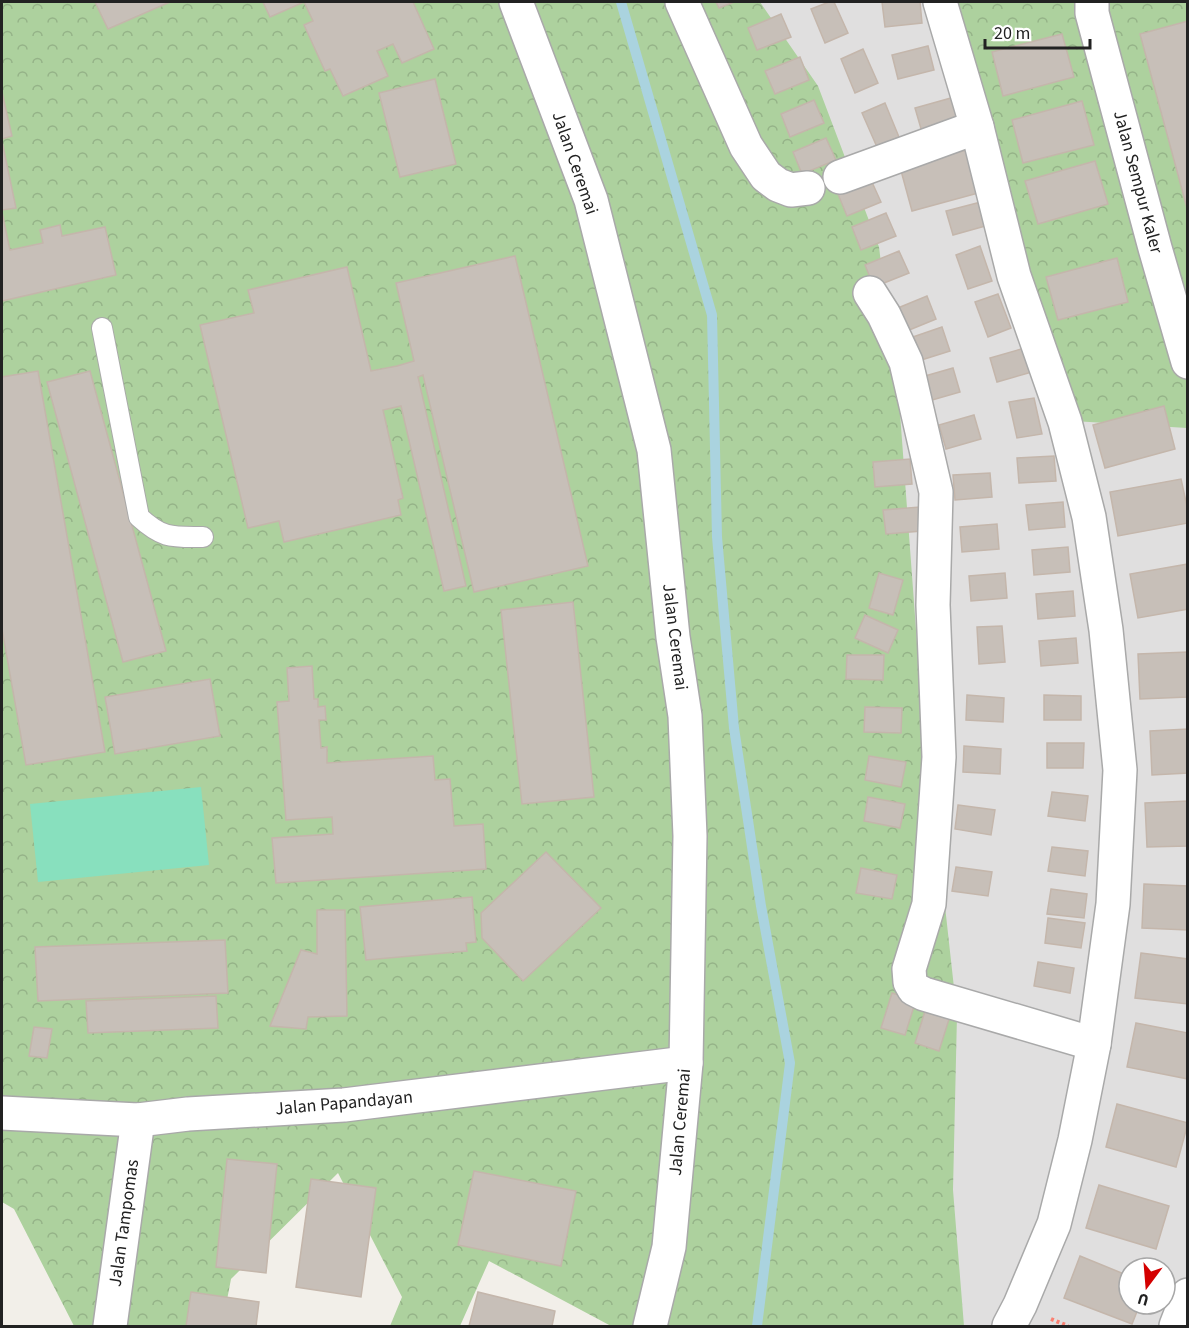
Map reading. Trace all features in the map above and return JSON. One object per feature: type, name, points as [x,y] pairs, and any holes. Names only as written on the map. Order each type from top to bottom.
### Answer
[{"type":"street","name":"Jalan Ceremai","points":[[516,2],[591,200],[654,450],[673,637],[685,716],[690,836],[686,1063],[669,1247],[650,1326]]},
{"type":"street","points":[[682,2],[746,146],[766,176],[778,185],[791,190],[808,188]]},
{"type":"street","points":[[940,2],[977,127],[1014,276],[1065,422],[1089,517],[1106,630],[1120,770],[1113,904],[1094,1044],[1075,1140],[1054,1224],[1009,1326]]},
{"type":"street","name":"Jalan Sempur Kaler","points":[[1092,2],[1092,13],[1143,205],[1188,362]]},
{"type":"street","points":[[840,177],[977,127]]},
{"type":"street","points":[[870,293],[884,315],[906,362],[936,492],[933,605],[939,757],[928,904],[909,969],[910,982],[914,989],[924,994],[1094,1044]]},
{"type":"street","name":"Jalan Papandayan","points":[[2,1113],[138,1120],[188,1114],[344,1105],[686,1063]]},
{"type":"street","name":"Jalan Tampomas","points":[[110,1326],[138,1120]]},
{"type":"street","points":[[1176,1326],[1188,1295]]},
{"type":"lane","points":[[102,328],[139,517],[154,531],[174,537],[203,537]]},
{"type":"shaded area","points":[[660,2],[1187,2],[1187,1326],[864,1326]]},
{"type":"green space","points":[[2,2],[760,2],[818,86],[879,247],[900,413],[919,670],[957,1015],[953,1190],[964,1326],[611,1326],[489,1261],[460,1326],[390,1326],[402,1297],[338,1173],[231,1279],[222,1326],[74,1326],[14,1209],[2,1202]]},
{"type":"green space","points":[[948,2],[1187,2],[1187,428],[1057,420]]},
{"type":"green space","points":[[201,787],[209,865],[38,882],[30,804]]},
{"type":"building","points":[[95,2],[170,2],[108,29]]},
{"type":"building","points":[[263,2],[304,2],[270,17]]},
{"type":"building","points":[[304,2],[413,2],[434,49],[402,63],[393,44],[377,51],[388,76],[343,96],[330,69],[325,71],[304,25],[313,21]]},
{"type":"building","points":[[716,2],[734,2],[719,8]]},
{"type":"building","points":[[834,2],[848,33],[825,43],[811,9]]},
{"type":"building","points":[[882,2],[920,2],[922,23],[885,27]]},
{"type":"building","points":[[781,14],[791,37],[757,50],[748,28]]},
{"type":"building","points":[[1188,21],[1188,212],[1140,34]]},
{"type":"building","points":[[1062,34],[1074,77],[1003,96],[992,52]]},
{"type":"building","points":[[928,46],[934,70],[898,79],[892,55]]},
{"type":"building","points":[[863,49],[878,83],[855,93],[841,59]]},
{"type":"building","points":[[800,57],[809,80],[775,94],[765,71]]},
{"type":"building","points":[[435,79],[456,164],[400,177],[379,93]]},
{"type":"building","points":[[2,92],[12,136],[2,139]]},
{"type":"building","points":[[951,98],[958,121],[922,132],[915,108]]},
{"type":"building","points":[[814,100],[824,123],[790,137],[781,114]]},
{"type":"building","points":[[1082,101],[1094,145],[1023,163],[1012,120]]},
{"type":"building","points":[[885,103],[899,137],[877,147],[862,113]]},
{"type":"building","points":[[826,138],[836,160],[802,174],[793,152]]},
{"type":"building","points":[[2,141],[16,208],[2,210]]},
{"type":"building","points":[[971,149],[982,192],[912,211],[900,167]]},
{"type":"building","points":[[1095,161],[1108,204],[1038,224],[1025,181]]},
{"type":"building","points":[[871,180],[881,202],[847,216],[838,194]]},
{"type":"building","points":[[981,202],[989,225],[953,235],[946,211]]},
{"type":"building","points":[[2,212],[10,250],[43,243],[40,230],[60,225],[62,236],[105,227],[116,275],[2,301]]},
{"type":"building","points":[[886,213],[896,236],[861,250],[852,227]]},
{"type":"building","points":[[980,246],[992,281],[968,289],[956,255]]},
{"type":"building","points":[[899,251],[909,273],[874,287],[865,265]]},
{"type":"building","points":[[515,256],[588,566],[474,592],[423,375],[418,377],[466,586],[444,591],[401,406],[383,410],[403,498],[398,500],[401,515],[284,542],[279,521],[248,528],[200,325],[254,313],[248,290],[347,267],[371,371],[397,366],[414,361],[396,283]]},
{"type":"building","points":[[1117,258],[1128,302],[1058,320],[1046,277]]},
{"type":"building","points":[[998,294],[1011,328],[988,337],[975,302]]},
{"type":"building","points":[[927,296],[936,319],[902,333],[893,310]]},
{"type":"building","points":[[942,327],[950,351],[915,362],[907,339]]},
{"type":"building","points":[[1025,348],[1032,372],[997,382],[990,358]]},
{"type":"building","points":[[953,368],[960,392],[925,402],[918,378]]},
{"type":"building","points":[[38,371],[105,752],[26,765],[2,629],[2,377]]},
{"type":"building","points":[[90,371],[166,651],[123,662],[47,382]]},
{"type":"building","points":[[1034,398],[1042,434],[1017,438],[1009,402]]},
{"type":"building","points":[[1164,406],[1175,449],[1105,468],[1093,425]]},
{"type":"building","points":[[974,415],[981,439],[946,449],[939,425]]},
{"type":"building","points":[[1054,456],[1056,481],[1019,483],[1017,458]]},
{"type":"building","points":[[910,459],[912,484],[875,487],[873,462]]},
{"type":"building","points":[[990,473],[992,497],[955,500],[953,475]]},
{"type":"building","points":[[1181,479],[1188,511],[1188,523],[1118,536],[1110,492]]},
{"type":"building","points":[[1063,502],[1065,527],[1029,530],[1026,505]]},
{"type":"building","points":[[920,507],[922,531],[886,534],[883,510]]},
{"type":"building","points":[[997,524],[999,549],[962,552],[960,527]]},
{"type":"building","points":[[1068,547],[1070,572],[1034,575],[1032,550]]},
{"type":"building","points":[[1188,564],[1188,609],[1138,618],[1130,574]]},
{"type":"building","points":[[879,573],[903,580],[893,615],[869,608]]},
{"type":"building","points":[[1005,573],[1007,598],[971,601],[969,576]]},
{"type":"building","points":[[1073,591],[1075,616],[1038,619],[1036,594]]},
{"type":"building","points":[[573,602],[594,797],[522,804],[501,610]]},
{"type":"building","points":[[865,615],[898,630],[888,653],[855,638]]},
{"type":"building","points":[[1002,626],[1005,662],[979,664],[977,627]]},
{"type":"building","points":[[1076,638],[1078,663],[1041,666],[1039,641]]},
{"type":"building","points":[[1188,652],[1188,697],[1140,699],[1138,654]]},
{"type":"building","points":[[847,655],[884,655],[883,680],[846,679]]},
{"type":"building","points":[[312,666],[314,699],[318,699],[318,707],[325,706],[326,720],[319,720],[321,748],[327,747],[327,763],[433,756],[435,780],[450,779],[454,826],[483,824],[486,869],[276,883],[272,838],[333,834],[332,817],[286,820],[277,702],[289,701],[287,668]]},
{"type":"building","points":[[210,679],[220,736],[115,754],[105,697]]},
{"type":"building","points":[[967,695],[1004,698],[1003,722],[966,720]]},
{"type":"building","points":[[1044,695],[1081,696],[1081,720],[1044,720]]},
{"type":"building","points":[[865,707],[902,708],[901,733],[864,732]]},
{"type":"building","points":[[1188,729],[1188,773],[1152,775],[1150,731]]},
{"type":"building","points":[[1047,743],[1084,743],[1083,768],[1047,768]]},
{"type":"building","points":[[964,746],[1001,749],[1000,774],[963,772]]},
{"type":"building","points":[[869,756],[906,762],[901,787],[865,780]]},
{"type":"building","points":[[1052,792],[1088,796],[1085,821],[1048,816]]},
{"type":"building","points":[[868,797],[905,804],[900,828],[864,821]]},
{"type":"building","points":[[1188,801],[1188,846],[1147,847],[1145,803]]},
{"type":"building","points":[[958,805],[995,810],[991,835],[955,829]]},
{"type":"building","points":[[1052,847],[1088,851],[1085,876],[1048,871]]},
{"type":"building","points":[[546,852],[601,908],[523,981],[482,938],[481,913]]},
{"type":"building","points":[[956,867],[992,872],[988,896],[952,891]]},
{"type":"building","points":[[861,868],[897,875],[892,899],[856,893]]},
{"type":"building","points":[[1144,884],[1188,886],[1188,930],[1142,928]]},
{"type":"building","points":[[1051,889],[1087,894],[1084,918],[1047,914]]},
{"type":"building","points":[[472,897],[476,942],[466,943],[467,951],[366,960],[360,907]]},
{"type":"building","points":[[317,910],[345,910],[347,1016],[308,1017],[306,1029],[270,1026],[301,950],[317,954]]},
{"type":"building","points":[[1048,918],[1085,923],[1081,948],[1045,943]]},
{"type":"building","points":[[225,940],[228,993],[38,1001],[35,947]]},
{"type":"building","points":[[1141,953],[1188,959],[1188,1004],[1135,998]]},
{"type":"building","points":[[1038,962],[1074,968],[1070,993],[1034,986]]},
{"type":"building","points":[[892,993],[916,1000],[905,1035],[881,1028]]},
{"type":"building","points":[[216,996],[218,1028],[88,1033],[86,1001]]},
{"type":"building","points":[[926,1008],[950,1016],[939,1051],[915,1043]]},
{"type":"building","points":[[1136,1023],[1188,1033],[1188,1079],[1127,1067]]},
{"type":"building","points":[[34,1027],[52,1029],[47,1058],[29,1056]]},
{"type":"building","points":[[1117,1104],[1188,1123],[1176,1167],[1106,1147]]},
{"type":"building","points":[[227,1159],[277,1164],[266,1273],[216,1267]]},
{"type":"building","points":[[474,1171],[576,1191],[561,1266],[458,1245]]},
{"type":"building","points":[[311,1179],[376,1188],[361,1297],[296,1287]]},
{"type":"building","points":[[1099,1185],[1169,1206],[1156,1249],[1086,1228]]},
{"type":"building","points":[[1080,1256],[1117,1271],[1117,1316],[1135,1316],[1132,1324],[1064,1298]]},
{"type":"building","points":[[191,1292],[259,1302],[256,1326],[186,1326]]},
{"type":"building","points":[[478,1292],[555,1311],[552,1326],[469,1326]]},
{"type":"waterway","points":[[621,2],[712,315],[717,537],[734,728],[761,906],[790,1063],[757,1326]]}]
